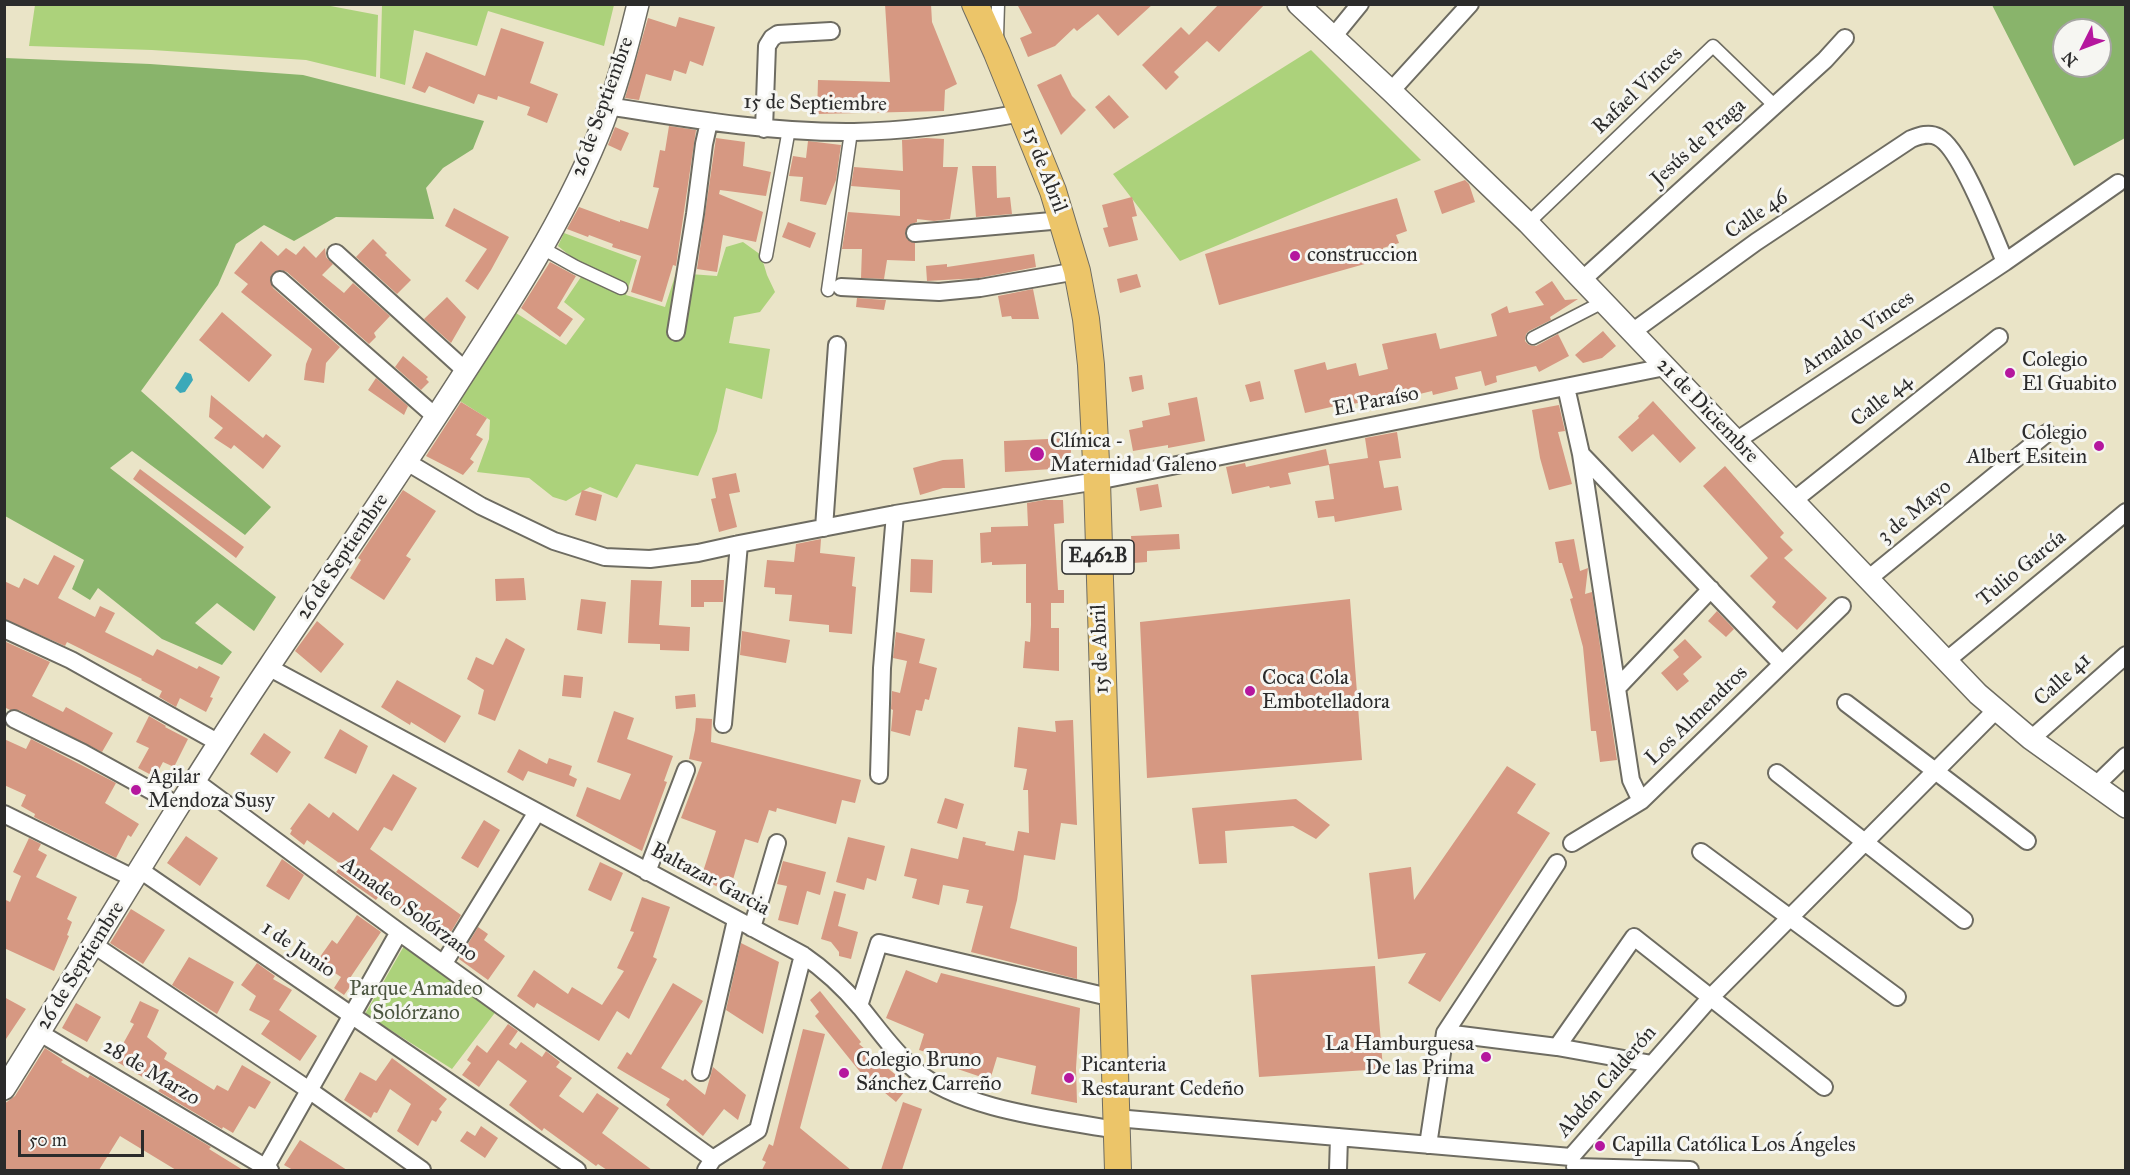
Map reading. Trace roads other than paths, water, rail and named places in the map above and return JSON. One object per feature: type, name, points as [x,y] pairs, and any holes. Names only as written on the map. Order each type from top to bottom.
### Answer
[{"type":"main road","name":"15 de Abril","points":[[975,4],[1022,113],[1063,220],[1077,271],[1089,350],[1097,481],[1118,1170]]},
{"type":"street","name":"26 de Septiembre","points":[[4,1089],[219,743],[407,462],[506,309],[542,248],[570,196],[597,136],[625,54],[638,4]]},
{"type":"street","points":[[997,53],[998,4]]},
{"type":"street","name":"21 de Diciembre","points":[[1298,4],[1528,223],[1946,661],[1996,710],[2031,739],[2126,807]]},
{"type":"street","points":[[1333,37],[1360,4]]},
{"type":"street","points":[[1391,91],[1470,4]]},
{"type":"street","points":[[764,129],[767,46],[772,38],[778,34],[831,31]]},
{"type":"street","name":"Jesús de Praga","points":[[1582,280],[1845,38]]},
{"type":"street","name":"Rafael Vinces","points":[[1528,223],[1713,46],[1774,105]]},
{"type":"street","name":"15 de Septiembre","points":[[608,106],[764,129],[851,132],[966,123],[1022,113]]},
{"type":"street","points":[[676,332],[709,122]]},
{"type":"street","points":[[766,256],[789,129]]},
{"type":"street","points":[[851,132],[835,289],[939,292],[1000,285],[1077,271]]},
{"type":"street","name":"Calle 46","points":[[1632,332],[1756,242],[1911,139],[1925,134],[1938,137],[1952,151],[1972,185],[2005,262]]},
{"type":"street","name":"Arnaldo Vinces","points":[[1736,441],[2005,262],[2118,183]]},
{"type":"street","points":[[915,233],[1063,220]]},
{"type":"street","points":[[542,248],[621,288]]},
{"type":"street","points":[[336,253],[466,371]]},
{"type":"street","points":[[280,280],[436,417]]},
{"type":"street","points":[[1533,338],[1603,302]]},
{"type":"street","name":"Calle 44","points":[[1793,501],[1999,337]]},
{"type":"street","points":[[824,528],[837,345]]},
{"type":"street","name":"El Paraíso","points":[[407,462],[435,481],[520,526],[554,541],[605,557],[650,560],[698,553],[895,514],[1097,481],[1665,367]]},
{"type":"street","points":[[1566,387],[1581,454],[1631,780],[1641,801]]},
{"type":"street","name":"3 de Mayo","points":[[1868,579],[2047,433]]},
{"type":"street","points":[[1581,454],[1782,664]]},
{"type":"street","name":"Tulio García","points":[[1946,661],[2126,512]]},
{"type":"street","points":[[879,775],[882,668],[895,514]]},
{"type":"street","points":[[723,724],[739,544]]},
{"type":"street","points":[[1617,688],[1711,589]]},
{"type":"street","name":"Los Almendros","points":[[1572,843],[1641,801],[1842,606]]},
{"type":"street","points":[[4,628],[71,660],[219,743]]},
{"type":"street","name":"Calle 41","points":[[2031,739],[2126,655]]},
{"type":"street","name":"Baltazar Garcia","points":[[268,667],[821,967],[859,1006],[900,1055],[916,1071],[940,1087],[996,1107],[1116,1124]]},
{"type":"street","points":[[1846,703],[2027,841]]},
{"type":"street","name":"Abdón Calderón","points":[[1116,1124],[1428,1144],[1574,1165],[1652,1064],[1711,998],[1996,710]]},
{"type":"street","points":[[14,719],[84,753],[179,806]]},
{"type":"street","points":[[2095,786],[2126,756]]},
{"type":"street","points":[[647,872],[686,770]]},
{"type":"street","points":[[1777,772],[1964,920]]},
{"type":"street","name":"Amadeo Solórzano","points":[[195,781],[444,963],[709,1165]]},
{"type":"street","points":[[444,963],[537,812]]},
{"type":"street","name":"1 de Junio","points":[[4,814],[138,875],[352,1014],[577,1170]]},
{"type":"street","points":[[752,928],[777,843]]},
{"type":"street","points":[[1701,852],[1897,997]]},
{"type":"street","points":[[1428,1144],[1445,1033],[1557,863]]},
{"type":"street","points":[[701,1072],[736,920]]},
{"type":"street","points":[[266,1169],[399,932]]},
{"type":"street","points":[[1557,1047],[1634,937],[1824,1087]]},
{"type":"street","points":[[859,1006],[879,943],[1113,998]]},
{"type":"street","points":[[94,945],[309,1090],[422,1170]]},
{"type":"street","points":[[709,1165],[758,1130],[803,956]]},
{"type":"street","name":"28 de Marzo","points":[[40,1033],[266,1169]]},
{"type":"street","points":[[1445,1033],[1557,1047],[1652,1064]]},
{"type":"street","points":[[1338,1170],[1339,1137]]},
{"type":"street","points":[[1574,1165],[1690,1170]]},
{"type":"water","points":[[185,372],[191,374],[193,380],[185,392],[180,393],[175,388]]},
{"type":"place","name":"construccion","points":[[1295,256]]},
{"type":"place","name":"Colegio El Guabito","points":[[2010,373]]},
{"type":"place","name":"Colegio Albert Esitein","points":[[2099,446]]},
{"type":"place","name":"Clínica - Maternidad Galeno","points":[[1037,454]]},
{"type":"place","name":"Coca Cola Embotelladora","points":[[1250,691]]},
{"type":"place","name":"Agilar Mendoza Susy","points":[[136,790]]},
{"type":"place","name":"La Hamburguesa De las Prima","points":[[1486,1057]]},
{"type":"place","name":"Colegio Bruno Sánchez Carreño","points":[[844,1073]]},
{"type":"place","name":"Picanteria Restaurant Cedeño","points":[[1069,1078]]},
{"type":"place","name":"Capilla Católica Los Ángeles","points":[[1600,1146]]},
{"type":"park label","name":"Parque Amadeo Solórzano","points":[[416,1002]]}]
